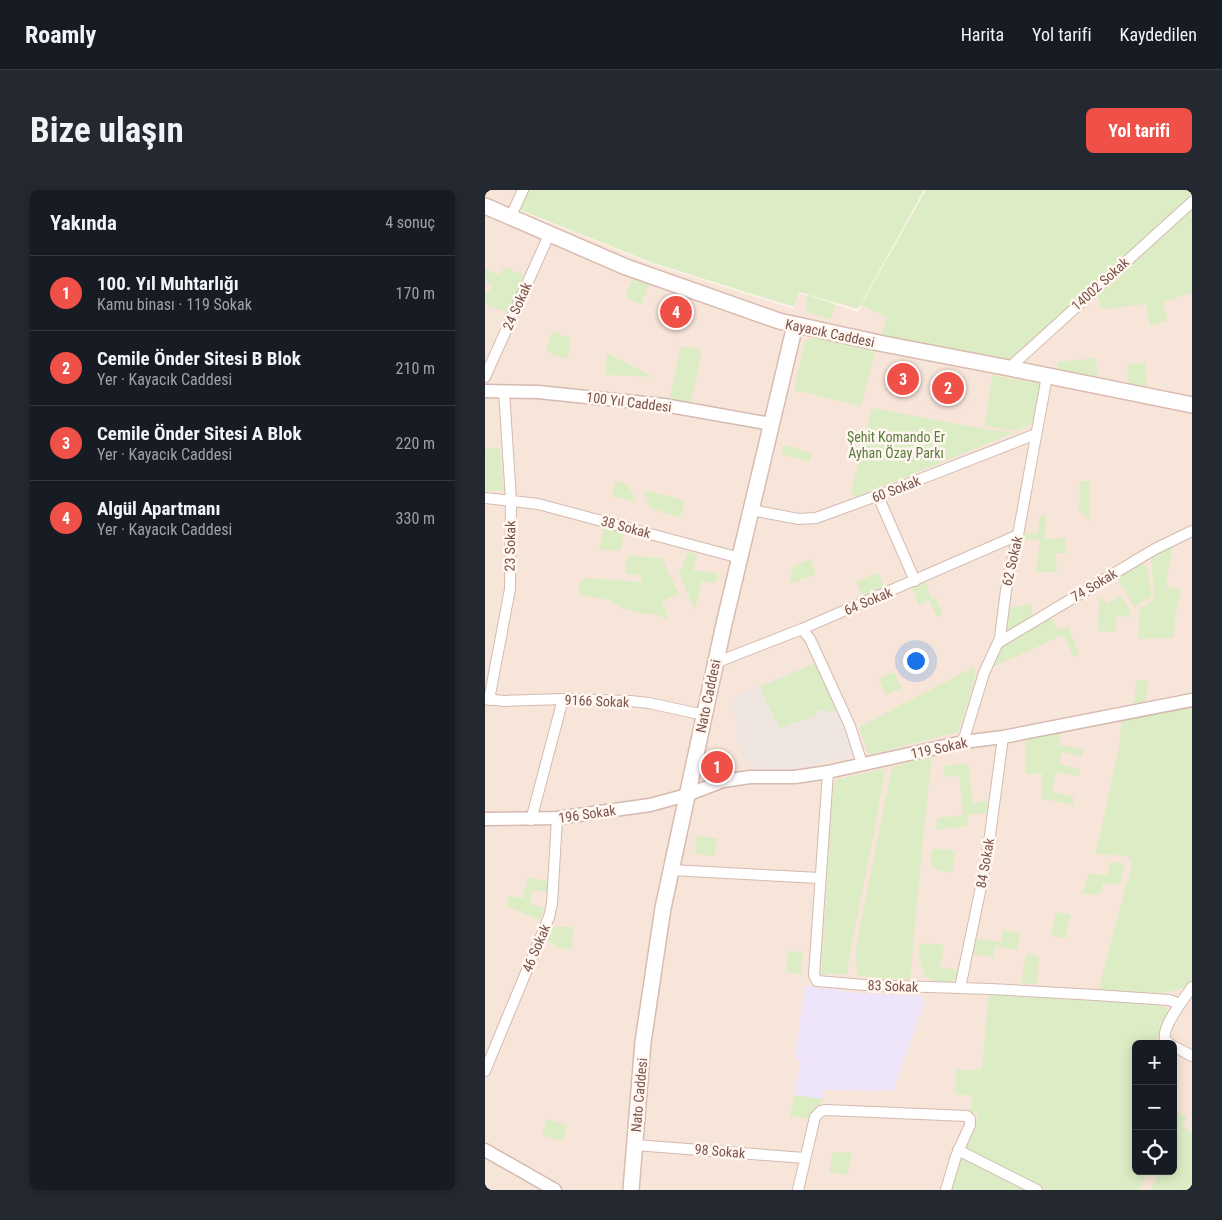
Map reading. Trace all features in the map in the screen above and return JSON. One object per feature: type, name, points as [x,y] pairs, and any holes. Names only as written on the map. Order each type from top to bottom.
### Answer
[{"type":"main road","name":"Kayacık Caddesi","points":[[485,206],[626,268],[695,293],[795,325],[1192,405]]},
{"type":"main road","name":"Nato Caddesi","points":[[631,1190],[643,1042],[663,908],[715,663],[795,325]]},
{"type":"street","points":[[511,218],[523,190]]},
{"type":"street","name":"14002 Sokak","points":[[1009,368],[1192,202]]},
{"type":"street","name":"24 Sokak","points":[[485,377],[549,235]]},
{"type":"street","name":"62 Sokak","points":[[963,742],[984,673],[1001,634],[1006,590],[1047,376]]},
{"type":"street","name":"100 Yıl Caddesi","points":[[485,391],[547,393],[664,405],[771,424]]},
{"type":"street","name":"23 Sokak","points":[[487,699],[510,588],[511,500],[504,391]]},
{"type":"street","name":"60 Sokak","points":[[751,510],[799,519],[810,519],[841,510],[1036,434]]},
{"type":"street","points":[[878,496],[915,581]]},
{"type":"street","name":"38 Sokak","points":[[485,498],[538,504],[740,558]]},
{"type":"street","name":"74 Sokak","points":[[998,643],[1147,554],[1192,531]]},
{"type":"street","name":"64 Sokak","points":[[715,663],[803,629],[1018,535]]},
{"type":"street","points":[[803,629],[810,639],[850,726],[862,764]]},
{"type":"street","name":"9166 Sokak","points":[[487,699],[505,701],[563,699],[649,703],[704,715]]},
{"type":"street","points":[[531,820],[563,699]]},
{"type":"street","name":"119 Sokak","points":[[687,795],[711,784],[735,779],[795,777],[827,772],[963,742],[1003,737],[1192,700]]},
{"type":"street","name":"84 Sokak","points":[[960,988],[987,858],[1003,737]]},
{"type":"street","name":"83 Sokak","points":[[827,772],[814,975],[817,981],[865,985],[1096,994],[1169,1000],[1180,1004]]},
{"type":"street","name":"196 Sokak","points":[[485,819],[531,820],[557,818],[650,805],[687,795]]},
{"type":"street","name":"46 Sokak","points":[[485,1071],[549,917],[552,904],[557,818]]},
{"type":"street","points":[[671,870],[820,878]]},
{"type":"street","points":[[1167,1040],[1164,1033],[1180,1004],[1192,988]]},
{"type":"street","points":[[1177,1048],[1192,1056]]},
{"type":"street","points":[[798,1190],[814,1121],[819,1113],[826,1110],[949,1114],[963,1115],[969,1118],[970,1124],[958,1150],[946,1190]]},
{"type":"street","name":"98 Sokak","points":[[635,1144],[805,1158]]},
{"type":"street","points":[[485,1150],[555,1190]]},
{"type":"street","points":[[958,1150],[1037,1190]]},
{"type":"shaded area","points":[[485,190],[528,190],[518,210],[652,264],[794,309],[799,293],[858,312],[926,190],[1192,190],[1192,1190],[485,1190]]},
{"type":"shaded area","points":[[816,662],[855,755],[803,768],[755,770],[753,763],[745,765],[738,741],[738,725],[731,703],[735,696]]},
{"type":"shaded area","points":[[805,985],[857,993],[922,996],[925,1001],[893,1091],[825,1090],[822,1099],[794,1095],[801,1060],[795,1058]]},
{"type":"green space","points":[[529,190],[924,190],[858,309],[799,292],[794,307],[653,263],[520,210]]},
{"type":"green space","points":[[926,190],[1192,190],[1192,195],[1011,358],[1005,360],[881,336],[887,318],[861,305]]},
{"type":"green space","points":[[1192,207],[1192,292],[1162,303],[1168,320],[1150,326],[1146,304],[1101,310],[1096,294]]},
{"type":"green space","points":[[504,267],[524,275],[508,313],[485,304],[485,291],[489,292],[492,284],[485,281],[485,269],[500,275]]},
{"type":"green space","points":[[633,278],[649,284],[641,304],[625,297]]},
{"type":"green space","points":[[808,295],[835,304],[831,319],[807,312],[805,304]]},
{"type":"green space","points":[[552,331],[571,338],[567,359],[546,351]]},
{"type":"green space","points":[[811,338],[873,348],[875,353],[861,406],[794,390],[805,341]]},
{"type":"green space","points":[[681,346],[702,350],[691,403],[670,398]]},
{"type":"green space","points":[[607,353],[654,377],[605,375]]},
{"type":"green space","points":[[1096,358],[1098,376],[1096,378],[1058,371],[1057,362]]},
{"type":"green space","points":[[1145,363],[1147,387],[1128,383],[1127,364]]},
{"type":"green space","points":[[992,375],[1041,384],[1034,423],[1016,431],[985,426]]},
{"type":"green space","name":"Şehit Komando Er Ayhan Özay Parkı","points":[[872,408],[1014,433],[856,497],[851,492]]},
{"type":"green space","points":[[783,445],[812,453],[810,462],[781,454]]},
{"type":"green space","points":[[500,448],[504,491],[485,490],[485,449]]},
{"type":"green space","points":[[616,481],[628,485],[637,503],[612,496]]},
{"type":"green space","points":[[1080,481],[1090,481],[1090,521],[1079,510]]},
{"type":"green space","points":[[643,490],[685,501],[680,518],[651,508]]},
{"type":"green space","points":[[1040,516],[1046,516],[1045,539],[1065,538],[1065,553],[1056,553],[1057,572],[1036,572],[1040,540],[1023,539],[1025,533],[1038,533]]},
{"type":"green space","points":[[604,527],[624,532],[620,551],[599,549]]},
{"type":"green space","points":[[1173,544],[1166,586],[1181,589],[1175,617],[1174,638],[1138,639],[1140,608],[1151,602],[1154,598],[1151,556]]},
{"type":"green space","points":[[688,552],[697,555],[693,570],[718,573],[716,583],[702,581],[695,611],[679,573]]},
{"type":"green space","points":[[627,556],[662,558],[679,594],[662,601],[669,621],[659,615],[640,613],[622,608],[609,600],[579,595],[579,584],[584,578],[640,582],[642,578],[640,575],[625,574]]},
{"type":"green space","points":[[811,559],[816,574],[790,584],[792,567]]},
{"type":"green space","points":[[1140,561],[1148,569],[1151,594],[1150,598],[1139,603],[1135,608],[1116,577]]},
{"type":"green space","points":[[878,573],[884,587],[862,596],[856,582]]},
{"type":"green space","points":[[925,581],[932,598],[935,597],[943,614],[937,617],[929,600],[919,605],[912,587]]},
{"type":"green space","points":[[1121,596],[1130,610],[1131,617],[1117,616],[1115,632],[1098,631],[1099,598],[1102,598],[1107,604]]},
{"type":"green space","points":[[1032,604],[1032,618],[1006,631],[1006,608]]},
{"type":"green space","points":[[1051,616],[1058,630],[1068,626],[1079,654],[1073,657],[1063,635],[993,667],[1000,646]]},
{"type":"green space","points":[[816,663],[836,710],[827,713],[825,709],[817,711],[818,715],[780,729],[759,687]]},
{"type":"green space","points":[[974,667],[975,679],[958,732],[869,755],[859,727]]},
{"type":"green space","points":[[894,672],[902,688],[886,695],[879,679]]},
{"type":"green space","points":[[1136,680],[1148,681],[1146,702],[1134,704]]},
{"type":"green space","points":[[1192,708],[1192,979],[1187,986],[1154,994],[1118,992],[1099,988],[1132,864],[1131,859],[1127,856],[1096,854],[1120,742],[1121,721],[1140,715]]},
{"type":"green space","points":[[1061,731],[1060,747],[1063,745],[1083,750],[1082,757],[1062,752],[1059,764],[1080,769],[1079,776],[1057,772],[1052,792],[1074,797],[1073,805],[1042,799],[1042,773],[1026,774],[1025,737]]},
{"type":"green space","points":[[932,756],[910,980],[857,976],[856,947],[892,767]]},
{"type":"green space","points":[[968,763],[973,803],[987,801],[987,813],[967,815],[968,826],[936,830],[937,818],[963,815],[959,776],[943,777],[944,766]]},
{"type":"green space","points":[[885,769],[847,974],[821,974],[833,786],[838,779]]},
{"type":"green space","points":[[697,836],[718,838],[714,856],[695,854]]},
{"type":"green space","points":[[932,849],[956,850],[952,873],[933,868],[931,861]]},
{"type":"green space","points":[[1110,862],[1125,865],[1120,885],[1103,883],[1100,894],[1083,894],[1088,874],[1105,875],[1108,873]]},
{"type":"green space","points":[[528,878],[547,881],[547,892],[532,890],[530,904],[544,908],[540,920],[506,906],[509,896],[523,898]]},
{"type":"green space","points":[[1056,912],[1071,915],[1065,939],[1051,935]]},
{"type":"green space","points":[[551,927],[573,927],[572,950],[560,948],[546,940]]},
{"type":"green space","points":[[1003,930],[1020,933],[1017,950],[995,946],[993,957],[972,954],[975,938],[1001,942]]},
{"type":"green space","points":[[920,943],[944,945],[940,967],[960,970],[958,975],[954,979],[945,982],[925,977],[919,959]]},
{"type":"green space","points":[[788,951],[803,952],[801,974],[786,972]]},
{"type":"green space","points":[[1026,955],[1039,956],[1037,984],[1021,983]]},
{"type":"green space","points":[[989,992],[1152,1003],[1167,1008],[1170,1017],[1156,1040],[1132,1040],[1132,1175],[1147,1175],[1141,1187],[1138,1190],[1046,1190],[965,1151],[963,1146],[979,1114],[969,1112],[973,1096],[955,1094],[956,1070],[982,1069]]},
{"type":"green space","points":[[794,1095],[822,1099],[820,1106],[814,1108],[811,1119],[790,1116]]},
{"type":"green space","points":[[1177,1112],[1187,1117],[1182,1127],[1192,1132],[1192,1190],[1150,1189],[1158,1175],[1177,1175]]},
{"type":"green space","points":[[547,1119],[567,1126],[562,1141],[542,1135]]},
{"type":"green space","points":[[833,1152],[852,1153],[847,1175],[829,1172]]},
{"type":"green space","points":[[961,1155],[1033,1190],[951,1190]]},
{"type":"place","name":"Algül Apartmanı","points":[[676,312]]},
{"type":"place","name":"Cemile Önder Sitesi A Blok","points":[[903,379]]},
{"type":"place","name":"Cemile Önder Sitesi B Blok","points":[[948,388]]},
{"type":"place","name":"100. Yıl Muhtarlığı","points":[[717,767]]}]
